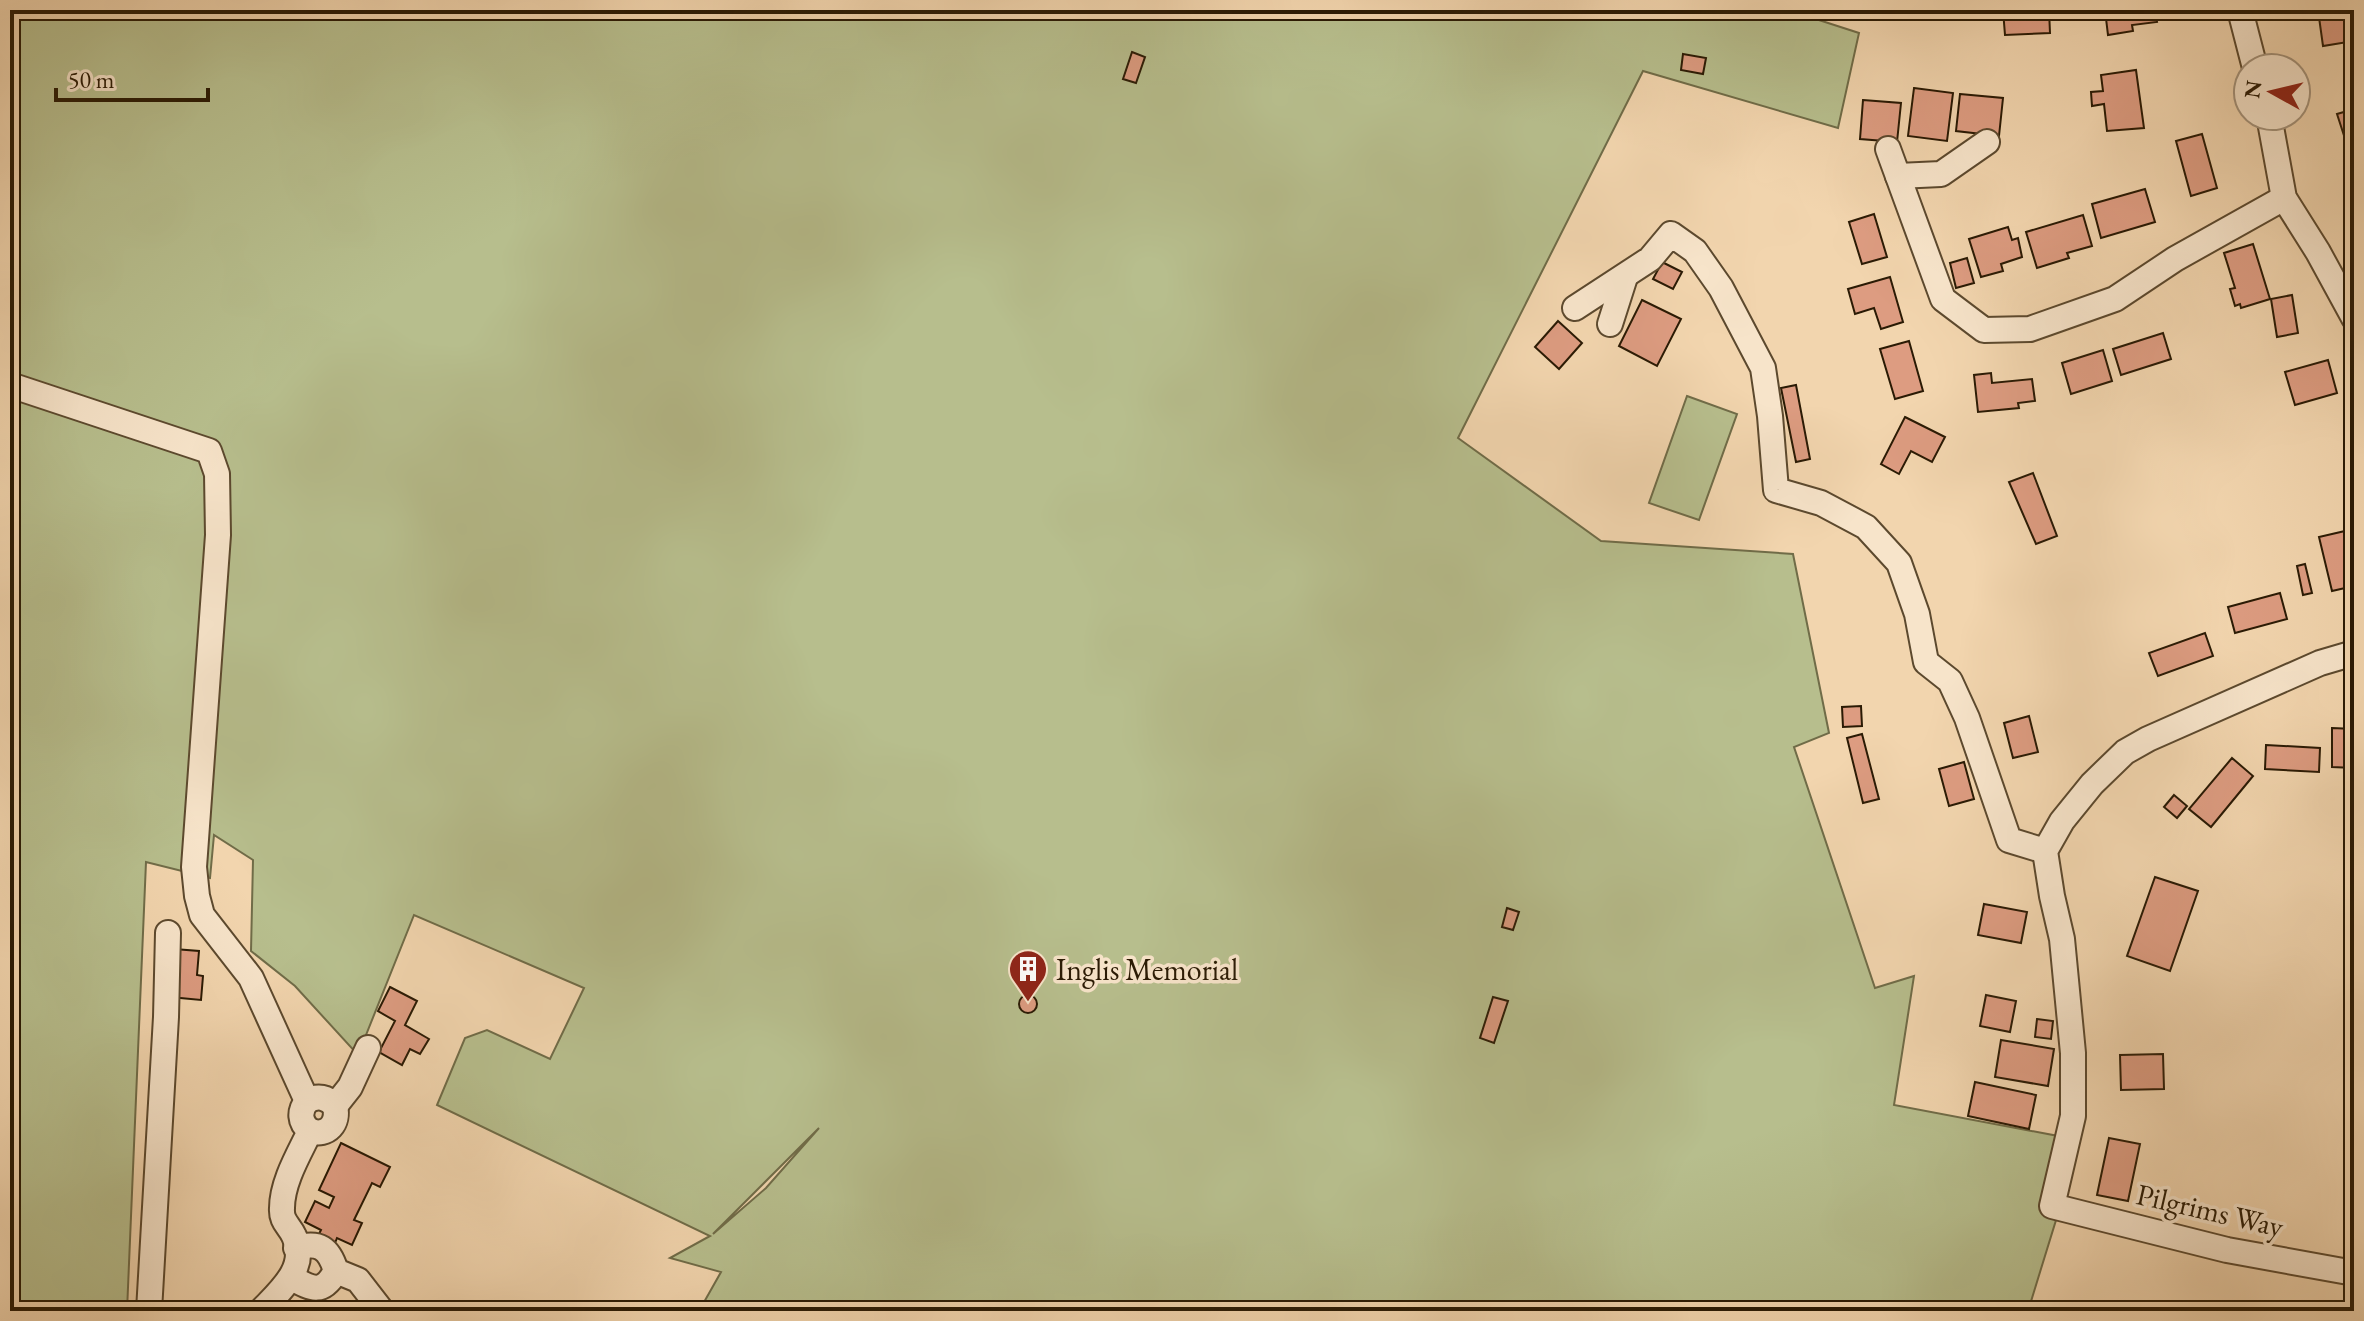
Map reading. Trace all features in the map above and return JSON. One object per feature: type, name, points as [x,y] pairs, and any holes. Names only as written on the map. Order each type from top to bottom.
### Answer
[{"type":"street","points":[[2240,10],[2251,52]]},
{"type":"street","points":[[2272,132],[2284,198],[2354,318]]},
{"type":"street","points":[[1898,176],[1941,174],[1987,142]]},
{"type":"street","points":[[1888,149],[1943,299],[1984,330],[2030,329],[2115,299],[2175,259],[2284,198]]},
{"type":"street","points":[[1575,308],[1650,259],[1671,234],[1695,251],[1712,275],[1763,368],[1776,490],[1821,503],[1866,527],[1899,563],[1917,614],[1926,662],[1950,681],[1967,718],[2009,840],[2045,851],[2062,821],[2092,784],[2125,752],[2320,663],[2354,653]]},
{"type":"street","points":[[1610,324],[1625,277]]},
{"type":"street","points":[[10,385],[209,451],[217,474],[218,535],[194,867],[197,896],[202,915],[251,978],[307,1101]]},
{"type":"street","name":"Pilgrims Way","points":[[2045,851],[2062,939],[2073,1053],[2073,1116],[2052,1206],[2227,1250],[2354,1273]]},
{"type":"street","points":[[149,1311],[168,933]]},
{"type":"street","points":[[335,1106],[350,1087],[368,1048]]},
{"type":"street","points":[[316,1097],[326,1098],[335,1106],[337,1114],[331,1128],[322,1133],[305,1127],[301,1115],[307,1101],[316,1097]]},
{"type":"street","points":[[261,1311],[292,1278],[297,1264],[295,1238],[283,1221],[282,1202],[288,1179],[310,1131]]},
{"type":"street","points":[[292,1278],[307,1287],[319,1288],[329,1283],[336,1271],[332,1256],[322,1247],[309,1244],[296,1248]]},
{"type":"street","points":[[336,1271],[358,1280],[382,1311]]},
{"type":"green space","points":[[10,10],[1788,10],[1859,33],[1838,128],[1643,71],[1458,438],[1601,541],[1793,554],[1829,733],[1794,747],[1875,988],[1914,976],[1894,1105],[2058,1136],[2073,1165],[2028,1311],[699,1311],[721,1272],[670,1258],[710,1236],[437,1105],[465,1038],[487,1030],[550,1059],[584,988],[414,915],[358,1055],[295,986],[251,951],[253,860],[214,835],[210,878],[146,862],[127,1311],[10,1311]],"holes":[[[819,1128],[766,1188],[713,1234]]]},
{"type":"green space","points":[[1687,396],[1737,414],[1699,520],[1649,503]]},
{"type":"building","points":[[2003,10],[2049,10],[2050,33],[2005,35]]},
{"type":"building","points":[[2105,10],[2155,10],[2157,22],[2132,25],[2133,31],[2108,35]]},
{"type":"building","points":[[2318,10],[2354,10],[2354,41],[2323,46]]},
{"type":"building","points":[[1132,52],[1145,57],[1136,83],[1123,79]]},
{"type":"building","points":[[1683,54],[1706,58],[1703,74],[1681,70]]},
{"type":"building","points":[[2136,70],[2144,128],[2107,131],[2104,104],[2092,106],[2091,92],[2103,91],[2101,75]]},
{"type":"building","points":[[1914,88],[1953,93],[1947,141],[1908,136]]},
{"type":"building","points":[[1960,94],[2003,98],[1999,136],[1956,131]]},
{"type":"building","points":[[1863,100],[1901,103],[1897,142],[1860,139]]},
{"type":"building","points":[[2354,109],[2354,149],[2349,151],[2337,114]]},
{"type":"building","points":[[2202,134],[2217,188],[2191,196],[2176,141]]},
{"type":"building","points":[[2145,189],[2155,222],[2101,238],[2092,204]]},
{"type":"building","points":[[1874,214],[1887,257],[1862,264],[1849,222]]},
{"type":"building","points":[[2083,215],[2092,246],[2067,253],[2069,258],[2037,268],[2026,232]]},
{"type":"building","points":[[2008,227],[2012,240],[2018,238],[2022,257],[2001,264],[2003,271],[1981,277],[1969,239]]},
{"type":"building","points":[[2253,244],[2270,299],[2241,308],[2240,304],[2235,306],[2230,289],[2235,288],[2224,253]]},
{"type":"building","points":[[1967,258],[1974,283],[1956,288],[1950,263]]},
{"type":"building","points":[[1662,262],[1682,272],[1673,289],[1653,279]]},
{"type":"building","points":[[1890,277],[1903,322],[1881,329],[1874,308],[1855,314],[1848,289]]},
{"type":"building","points":[[2292,295],[2298,333],[2277,337],[2271,299]]},
{"type":"building","points":[[1642,300],[1681,319],[1657,366],[1619,346]]},
{"type":"building","points":[[1558,321],[1582,343],[1559,369],[1535,347]]},
{"type":"building","points":[[2163,333],[2171,359],[2121,375],[2113,349]]},
{"type":"building","points":[[1909,341],[1923,391],[1895,399],[1880,349]]},
{"type":"building","points":[[2103,350],[2112,381],[2071,394],[2062,363]]},
{"type":"building","points":[[2328,360],[2337,393],[2295,405],[2285,372]]},
{"type":"building","points":[[1991,373],[1992,383],[2032,379],[2035,401],[2018,403],[2019,408],[1978,412],[1974,375]]},
{"type":"building","points":[[1796,385],[1810,459],[1796,462],[1781,388]]},
{"type":"building","points":[[1905,417],[1945,437],[1932,462],[1911,451],[1899,474],[1881,464]]},
{"type":"building","points":[[2033,473],[2057,536],[2036,544],[2009,482]]},
{"type":"building","points":[[2345,531],[2354,569],[2354,586],[2332,591],[2319,537]]},
{"type":"building","points":[[2305,564],[2312,593],[2303,595],[2297,566]]},
{"type":"building","points":[[2280,593],[2287,619],[2235,633],[2228,607]]},
{"type":"building","points":[[2205,633],[2213,656],[2158,676],[2149,653]]},
{"type":"building","points":[[1861,706],[1862,726],[1843,727],[1842,707]]},
{"type":"building","points":[[2029,716],[2038,752],[2013,758],[2004,723]]},
{"type":"building","points":[[2332,728],[2354,729],[2354,768],[2332,767]]},
{"type":"building","points":[[1862,734],[1879,799],[1863,803],[1847,738]]},
{"type":"building","points":[[2266,745],[2320,748],[2319,772],[2265,769]]},
{"type":"building","points":[[2232,758],[2253,776],[2211,827],[2189,809]]},
{"type":"building","points":[[1964,762],[1974,799],[1949,806],[1939,769]]},
{"type":"building","points":[[2174,795],[2187,806],[2177,818],[2164,807]]},
{"type":"building","points":[[2155,877],[2198,891],[2170,971],[2127,956]]},
{"type":"building","points":[[1984,904],[2027,912],[2021,943],[1978,935]]},
{"type":"building","points":[[1507,908],[1519,912],[1513,930],[1502,927]]},
{"type":"building","points":[[174,949],[199,951],[197,975],[203,976],[201,1000],[170,997]]},
{"type":"building","points":[[390,987],[417,1001],[405,1025],[429,1039],[420,1054],[410,1049],[402,1065],[379,1052],[395,1021],[378,1011]]},
{"type":"building","name":"Inglis Memorial","points":[[1028,995],[1037,1004],[1028,1013],[1019,1004]]},
{"type":"building","points":[[1986,995],[2016,1001],[2010,1032],[1980,1026]]},
{"type":"building","points":[[1493,997],[1508,1001],[1494,1043],[1480,1038]]},
{"type":"building","points":[[2037,1019],[2053,1021],[2051,1039],[2035,1037]]},
{"type":"building","points":[[2001,1040],[2054,1049],[2048,1086],[1995,1077]]},
{"type":"building","points":[[2163,1054],[2164,1089],[2121,1090],[2120,1055]]},
{"type":"building","points":[[1975,1082],[2036,1095],[2029,1129],[1968,1116]]},
{"type":"building","points":[[2109,1138],[2140,1144],[2128,1201],[2097,1195]]},
{"type":"building","points":[[341,1143],[390,1167],[380,1187],[372,1183],[354,1220],[362,1223],[352,1245],[337,1238],[335,1243],[318,1236],[321,1230],[305,1222],[315,1201],[329,1208],[334,1197],[319,1190]]},
{"type":"place","name":"Inglis Memorial","points":[[1028,1003]]}]
